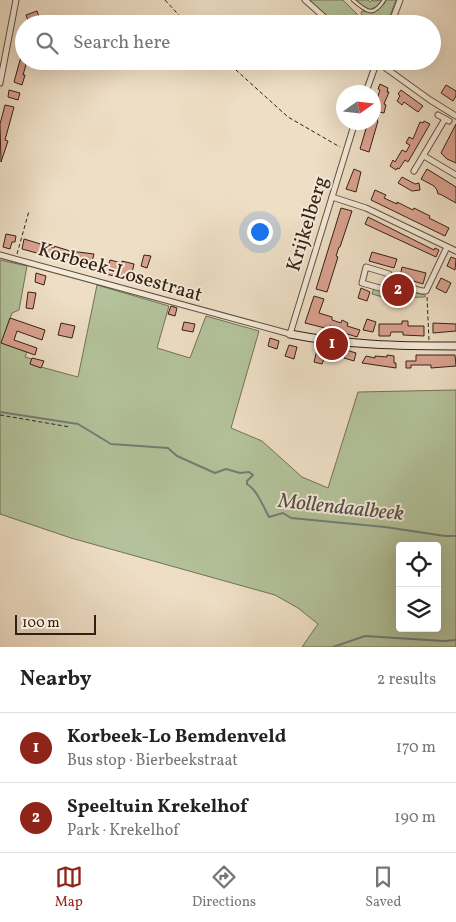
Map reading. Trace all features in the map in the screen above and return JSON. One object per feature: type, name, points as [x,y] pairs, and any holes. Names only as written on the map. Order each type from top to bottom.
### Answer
[{"type":"street","points":[[0,83],[16,0]]},
{"type":"street","points":[[305,0],[322,15]]},
{"type":"street","points":[[394,15],[400,0]]},
{"type":"street","points":[[369,85],[374,70]]},
{"type":"street","points":[[388,70],[456,116]]},
{"type":"street","points":[[414,171],[447,120],[438,115]]},
{"type":"street","name":"Krijkelberg","points":[[290,334],[352,130]]},
{"type":"street","points":[[424,156],[456,175]]},
{"type":"street","points":[[332,197],[366,208],[456,251]]},
{"type":"street","points":[[392,283],[422,292],[426,291],[448,247]]},
{"type":"street","name":"Korbeek-Losestraat","points":[[0,255],[290,334]]},
{"type":"street","points":[[366,267],[389,274],[392,278],[392,283],[387,290],[362,283],[366,267]]},
{"type":"street","points":[[290,334],[369,345],[456,346]]},
{"type":"lane","points":[[353,0],[370,12],[376,10],[384,0]]},
{"type":"path","points":[[166,0],[179,15]]},
{"type":"path","points":[[236,70],[288,117],[346,150]]},
{"type":"path","points":[[15,259],[29,211]]},
{"type":"path","points":[[426,291],[429,346]]},
{"type":"path","points":[[0,416],[70,427]]},
{"type":"green space","points":[[309,0],[343,0],[357,15],[326,15]]},
{"type":"green space","points":[[355,0],[368,0],[370,2],[372,0],[382,0],[377,6],[369,10]]},
{"type":"green space","points":[[385,0],[396,0],[390,15],[362,15],[362,11],[373,13],[385,3]]},
{"type":"green space","points":[[0,260],[27,266],[19,310],[12,313],[2,343],[27,352],[25,357],[32,359],[30,364],[78,377],[97,285],[169,306],[157,348],[190,358],[206,316],[259,331],[231,428],[262,441],[302,477],[328,488],[358,392],[456,390],[456,647],[302,647],[318,624],[298,608],[275,595],[71,538],[0,514]]},
{"type":"green space","points":[[392,287],[425,295],[425,297],[386,298],[372,294],[374,288],[390,293]]},
{"type":"building","points":[[37,11],[38,15],[26,15]]},
{"type":"building","points":[[17,70],[24,70],[22,85],[14,82]]},
{"type":"building","points":[[380,85],[388,88],[387,92],[389,92],[384,104],[386,105],[384,113],[381,112]]},
{"type":"building","points":[[446,85],[456,91],[453,101],[441,93]]},
{"type":"building","points":[[9,90],[20,93],[18,100],[8,97]]},
{"type":"building","points":[[401,90],[423,106],[418,112],[404,102],[402,105],[397,101]]},
{"type":"building","points":[[5,105],[14,107],[5,140],[8,141],[1,162],[0,124]]},
{"type":"building","points":[[424,121],[430,124],[408,162],[405,160],[399,169],[397,168],[396,170],[390,166],[393,160],[395,162],[402,150],[406,152],[410,145],[406,143],[409,137],[413,139],[420,122],[423,123]]},
{"type":"building","points":[[456,124],[456,163],[447,159],[441,153]]},
{"type":"building","points":[[366,130],[375,130],[369,152],[360,149]]},
{"type":"building","points":[[354,169],[361,172],[356,192],[346,189]]},
{"type":"building","points":[[427,169],[456,187],[456,203],[438,194],[434,186],[421,179]]},
{"type":"building","points":[[402,177],[415,184],[419,183],[420,190],[412,191],[398,183]]},
{"type":"building","points":[[375,190],[386,195],[384,198],[413,210],[414,208],[449,228],[445,236],[371,200]]},
{"type":"building","points":[[341,208],[352,211],[336,256],[338,257],[327,292],[316,289]]},
{"type":"building","points":[[368,217],[434,250],[435,248],[439,250],[436,257],[365,224]]},
{"type":"building","points":[[6,234],[16,236],[15,242],[12,242],[10,249],[3,247]]},
{"type":"building","points":[[24,239],[54,248],[54,246],[70,251],[94,254],[91,266],[68,261],[69,258],[60,256],[59,259],[22,249]]},
{"type":"building","points":[[372,252],[397,259],[394,268],[369,261]]},
{"type":"building","points":[[144,255],[151,256],[147,268],[141,266]]},
{"type":"building","points":[[451,257],[456,259],[455,270],[447,266]]},
{"type":"building","points":[[110,260],[134,264],[132,273],[147,277],[145,285],[115,274],[114,276],[106,274]]},
{"type":"building","points":[[402,267],[426,273],[423,284],[400,277]]},
{"type":"building","points":[[36,273],[46,276],[44,285],[35,282]]},
{"type":"building","points":[[441,278],[451,283],[446,293],[436,288]]},
{"type":"building","points":[[361,288],[370,292],[367,301],[358,298]]},
{"type":"building","points":[[28,292],[36,293],[33,309],[26,308]]},
{"type":"building","points":[[314,296],[324,299],[319,313],[332,317],[332,320],[341,323],[342,320],[348,323],[347,326],[360,330],[357,337],[330,326],[329,329],[305,323]]},
{"type":"building","points":[[171,306],[177,308],[175,316],[168,314]]},
{"type":"building","points":[[10,318],[45,330],[42,340],[17,331],[14,340],[37,348],[35,355],[1,343]]},
{"type":"building","points":[[367,319],[376,322],[373,332],[363,330]]},
{"type":"building","points":[[402,321],[408,321],[408,326],[424,326],[424,336],[403,335],[403,332],[391,332],[390,336],[379,336],[379,324],[402,324]]},
{"type":"building","points":[[184,322],[195,324],[193,332],[182,330]]},
{"type":"building","points":[[61,323],[75,326],[72,338],[58,335]]},
{"type":"building","points":[[433,323],[456,324],[456,331],[433,333]]},
{"type":"building","points":[[270,338],[279,341],[277,349],[268,346]]},
{"type":"building","points":[[289,345],[297,347],[294,359],[285,356]]},
{"type":"building","points":[[317,350],[326,353],[322,364],[314,362]]},
{"type":"building","points":[[346,350],[356,353],[354,361],[344,358]]},
{"type":"building","points":[[387,355],[394,356],[396,368],[362,363],[366,356],[375,358],[375,356],[387,357]]},
{"type":"building","points":[[416,355],[455,355],[456,366],[431,368],[431,365],[411,365],[411,368],[406,368],[406,361],[416,361]]},
{"type":"building","points":[[32,358],[44,361],[41,368],[30,364]]},
{"type":"waterway","name":"Mollendaalbeek","points":[[0,412],[78,424],[111,444],[168,448],[177,456],[215,473],[226,469],[240,473],[249,472],[253,475],[247,481],[247,484],[257,494],[269,517],[283,513],[291,518],[456,536]]},
{"type":"waterway","points":[[333,647],[365,636],[444,641],[456,640]]},
{"type":"place","name":"Speeltuin Krekelhof","points":[[398,290]]},
{"type":"place","name":"Korbeek-Lo Bemdenveld","points":[[332,344]]}]
